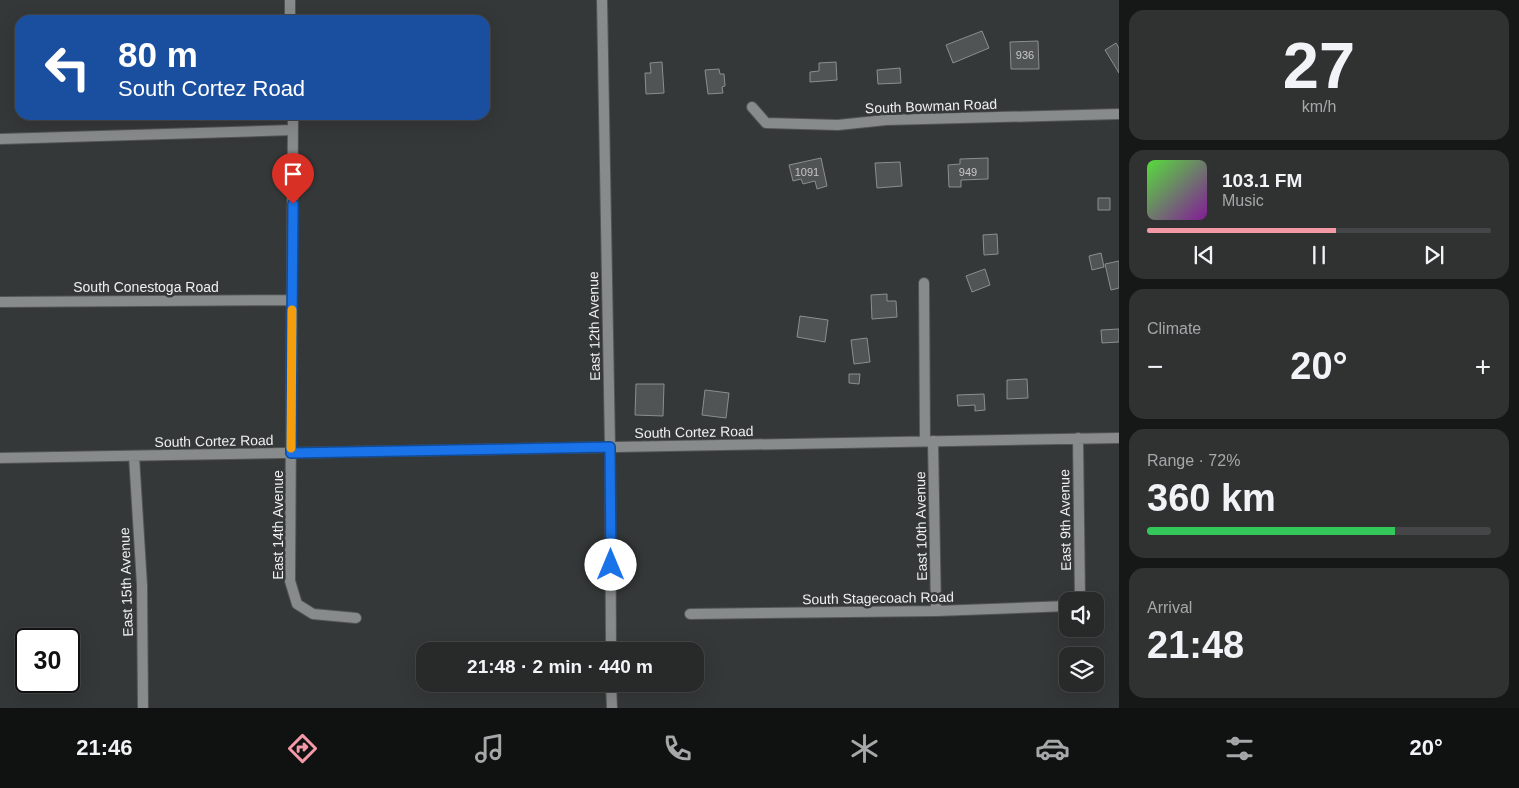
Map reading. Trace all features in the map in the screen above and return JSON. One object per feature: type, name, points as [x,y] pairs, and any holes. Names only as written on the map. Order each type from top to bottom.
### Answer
[{"type":"street","points":[[290,0],[290,15]]},
{"type":"street","name":"East 12th Avenue","points":[[602,0],[610,447],[611,642]]},
{"type":"street","name":"South Bowman Road","points":[[752,107],[766,123],[829,124],[886,120],[1119,114]]},
{"type":"street","name":"East 14th Avenue","points":[[293,120],[290,581],[297,604],[313,614],[356,618]]},
{"type":"street","points":[[0,139],[293,130]]},
{"type":"street","name":"East 10th Avenue","points":[[924,283],[936,611]]},
{"type":"street","name":"South Conestoga Road","points":[[0,302],[292,300]]},
{"type":"street","name":"East 9th Avenue","points":[[1078,438],[1080,592]]},
{"type":"street","name":"South Cortez Road","points":[[0,458],[1119,438]]},
{"type":"street","name":"East 15th Avenue","points":[[134,456],[142,585],[143,708]]},
{"type":"street","name":"South Stagecoach Road","points":[[690,614],[936,611],[1059,606]]},
{"type":"street","points":[[611,692],[612,708]]},
{"type":"building","points":[[982,31],[989,48],[953,63],[946,45]]},
{"type":"building","points":[[1038,41],[1039,69],[1011,69],[1010,42]]},
{"type":"building","points":[[1116,43],[1119,48],[1119,73],[1105,50]]},
{"type":"building","points":[[662,62],[664,93],[646,94],[645,73],[651,73],[650,63]]},
{"type":"building","points":[[836,62],[837,80],[810,82],[810,72],[819,71],[819,63]]},
{"type":"building","points":[[900,68],[901,83],[878,84],[877,70]]},
{"type":"building","points":[[719,69],[720,74],[724,74],[725,86],[722,87],[723,93],[708,94],[705,70]]},
{"type":"building","points":[[821,158],[827,186],[817,189],[815,181],[803,184],[801,179],[793,181],[789,165]]},
{"type":"building","points":[[988,158],[988,179],[961,180],[961,187],[949,187],[948,165],[960,164],[960,159]]},
{"type":"building","points":[[900,162],[902,186],[877,188],[875,163]]},
{"type":"building","points":[[1098,198],[1110,198],[1110,210],[1098,210]]},
{"type":"building","points":[[997,234],[998,254],[984,255],[983,235]]},
{"type":"building","points":[[1101,253],[1104,267],[1092,270],[1089,256]]},
{"type":"building","points":[[1119,261],[1119,288],[1111,290],[1105,264]]},
{"type":"building","points":[[985,269],[990,285],[972,292],[966,276]]},
{"type":"building","points":[[887,294],[887,301],[896,301],[897,317],[872,319],[871,295]]},
{"type":"building","points":[[800,316],[828,320],[825,342],[797,337]]},
{"type":"building","points":[[1119,329],[1119,342],[1102,343],[1101,330]]},
{"type":"building","points":[[867,338],[870,362],[854,364],[851,340]]},
{"type":"building","points":[[849,374],[860,374],[859,384],[849,383]]},
{"type":"building","points":[[1027,379],[1028,398],[1007,399],[1007,380]]},
{"type":"building","points":[[636,384],[664,384],[663,416],[635,415]]},
{"type":"building","points":[[705,390],[729,393],[726,418],[702,415]]},
{"type":"building","points":[[984,394],[985,410],[975,411],[975,405],[958,406],[957,395]]},
{"type":"slow traffic","points":[[291,448],[292,310]]},
{"type":"route","points":[[293,204],[291,453],[610,447],[611,565]]}]
